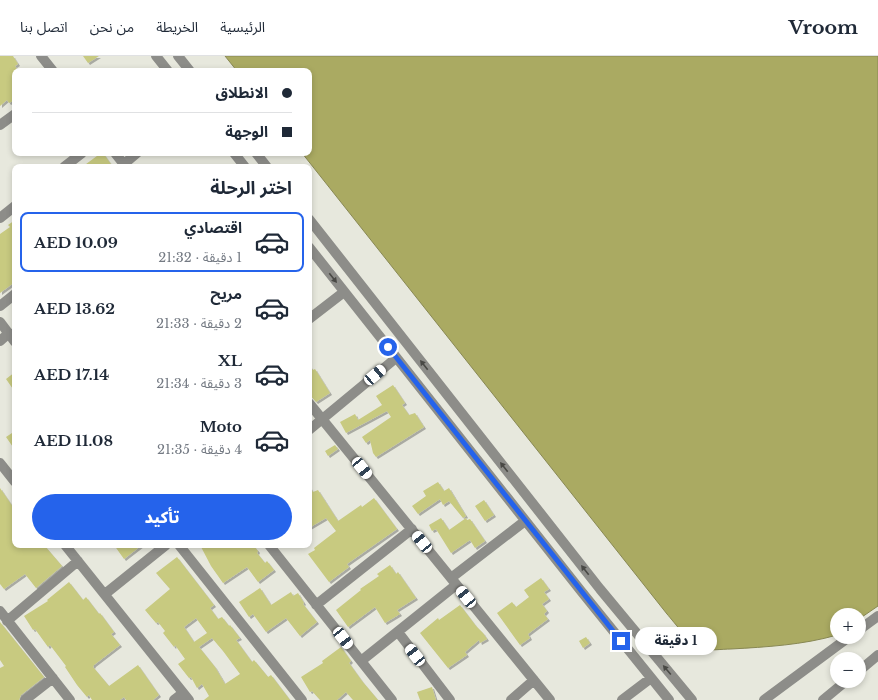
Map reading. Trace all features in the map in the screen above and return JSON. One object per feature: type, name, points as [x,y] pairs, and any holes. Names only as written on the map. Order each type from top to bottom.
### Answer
[{"type":"street","points":[[41,56],[51,68]]},
{"type":"street","points":[[156,56],[166,68]]},
{"type":"street","points":[[178,56],[188,68]]},
{"type":"street","points":[[0,125],[12,116]]},
{"type":"street","points":[[68,164],[78,156]]},
{"type":"street","points":[[118,156],[124,164]]},
{"type":"street","points":[[126,164],[134,156]]},
{"type":"street","points":[[236,156],[243,164]]},
{"type":"street","points":[[258,156],[265,164]]},
{"type":"street","points":[[0,218],[12,208]]},
{"type":"street","points":[[312,223],[600,589],[692,700]]},
{"type":"street","points":[[312,251],[525,521],[669,700]]},
{"type":"street","points":[[312,317],[344,292]]},
{"type":"street","points":[[0,306],[12,296]]},
{"type":"street","points":[[0,322],[12,338],[0,341]]},
{"type":"street","points":[[312,428],[396,358]]},
{"type":"street","points":[[312,407],[550,700]]},
{"type":"street","points":[[0,463],[12,478]]},
{"type":"street","points":[[361,661],[398,632],[525,521]]},
{"type":"street","points":[[316,605],[412,530]]},
{"type":"street","points":[[67,548],[186,696],[174,700]]},
{"type":"street","points":[[105,594],[162,548]]},
{"type":"street","points":[[180,548],[302,700]]},
{"type":"street","points":[[271,548],[392,700]]},
{"type":"street","points":[[7,621],[78,561]]},
{"type":"street","points":[[0,611],[70,700]]},
{"type":"street","points":[[866,625],[878,616]]},
{"type":"street","points":[[398,632],[450,700]]},
{"type":"street","points":[[764,700],[840,644]]},
{"type":"street","points":[[866,665],[878,655]]},
{"type":"street","points":[[25,700],[53,678]]},
{"type":"street","points":[[622,700],[651,678]]},
{"type":"street","points":[[511,700],[534,680]]},
{"type":"street","points":[[823,700],[838,688]]},
{"type":"shaded area","points":[[225,56],[878,56],[878,606],[866,614],[866,608],[830,608],[830,637],[811,641],[771,646],[712,650],[697,647],[667,614],[304,156],[312,156],[312,68],[235,68]]},
{"type":"building","points":[[0,56],[13,56],[18,64],[15,66],[16,68],[12,68],[12,102],[9,103],[7,100],[0,106]]},
{"type":"building","points":[[83,56],[99,56],[88,63]]},
{"type":"building","points":[[97,156],[105,156],[111,164],[86,164]]},
{"type":"building","points":[[12,222],[12,284],[0,293],[0,234],[10,227],[8,225]]},
{"type":"building","points":[[312,369],[315,369],[330,393],[316,402],[312,397]]},
{"type":"building","points":[[12,374],[12,388],[6,379]]},
{"type":"building","points":[[393,385],[405,403],[402,405],[409,415],[415,413],[424,427],[376,457],[373,453],[370,440],[366,443],[362,437],[391,417],[387,411],[346,433],[340,422],[355,414],[358,420],[382,405],[376,396]]},
{"type":"building","points":[[12,433],[12,446],[6,437]]},
{"type":"building","points":[[335,445],[338,449],[328,456],[325,451]]},
{"type":"building","points":[[438,482],[444,491],[449,488],[466,516],[463,518],[449,501],[443,505],[440,499],[418,514],[412,506],[426,496],[423,491]]},
{"type":"building","points":[[0,488],[12,506],[12,548],[47,548],[62,566],[36,588],[25,574],[4,589],[0,584]]},
{"type":"building","points":[[312,490],[313,492],[318,490],[338,521],[374,498],[397,529],[347,564],[349,567],[329,582],[308,554],[315,550],[314,548],[336,531],[326,518],[312,526]]},
{"type":"building","points":[[484,500],[494,515],[485,521],[475,506]]},
{"type":"building","points":[[441,518],[449,530],[466,518],[467,520],[470,519],[485,541],[475,548],[470,540],[451,553],[436,529],[432,531],[429,525]]},
{"type":"building","points":[[116,548],[138,548],[124,559]]},
{"type":"building","points":[[202,548],[256,548],[258,551],[257,553],[265,563],[267,561],[274,570],[258,582],[247,567],[223,583],[211,566]]},
{"type":"building","points":[[177,557],[214,605],[210,608],[218,619],[222,617],[229,626],[230,625],[240,638],[236,640],[252,662],[254,660],[268,677],[271,675],[290,700],[204,700],[209,696],[202,684],[197,688],[191,677],[189,678],[178,664],[185,659],[175,645],[174,647],[163,633],[165,631],[158,622],[156,623],[145,610],[170,589],[156,573]],"holes":[[[196,618],[207,633],[194,642],[184,627]],[[212,638],[240,674],[225,684],[215,667],[199,647]]]},
{"type":"building","points":[[390,565],[396,574],[398,572],[416,598],[397,610],[400,614],[385,623],[375,607],[348,627],[336,610],[361,590],[360,589],[379,576],[377,574]]},
{"type":"building","points":[[541,578],[549,589],[544,592],[549,599],[542,604],[547,611],[544,614],[548,619],[528,634],[530,638],[520,645],[497,613],[512,602],[516,607],[529,597],[524,590]]},
{"type":"building","points":[[69,582],[83,600],[86,597],[99,614],[100,613],[114,632],[111,634],[120,645],[93,667],[109,686],[138,665],[159,695],[153,700],[126,700],[124,697],[120,700],[92,700],[89,695],[87,697],[77,685],[65,667],[66,666],[50,645],[48,647],[35,629],[33,630],[24,616],[48,601],[47,600]]},
{"type":"building","points":[[260,588],[271,605],[291,592],[293,596],[298,593],[304,603],[303,604],[317,622],[300,636],[286,618],[266,632],[253,614],[249,617],[239,602]]},
{"type":"building","points":[[460,605],[487,639],[480,643],[479,640],[465,652],[467,655],[448,668],[420,633],[438,618],[439,620]]},
{"type":"building","points":[[0,622],[44,677],[21,695],[19,700],[0,700],[0,668],[4,666],[0,660]]},
{"type":"building","points":[[586,637],[590,643],[583,648],[579,641]]},
{"type":"building","points":[[341,647],[351,661],[349,663],[378,700],[353,700],[346,692],[337,700],[320,700],[312,691],[310,692],[301,677],[323,663],[322,661]]},
{"type":"building","points":[[432,687],[436,700],[420,700],[417,692]]},
{"type":"route","points":[[388,347],[621,641]]}]
